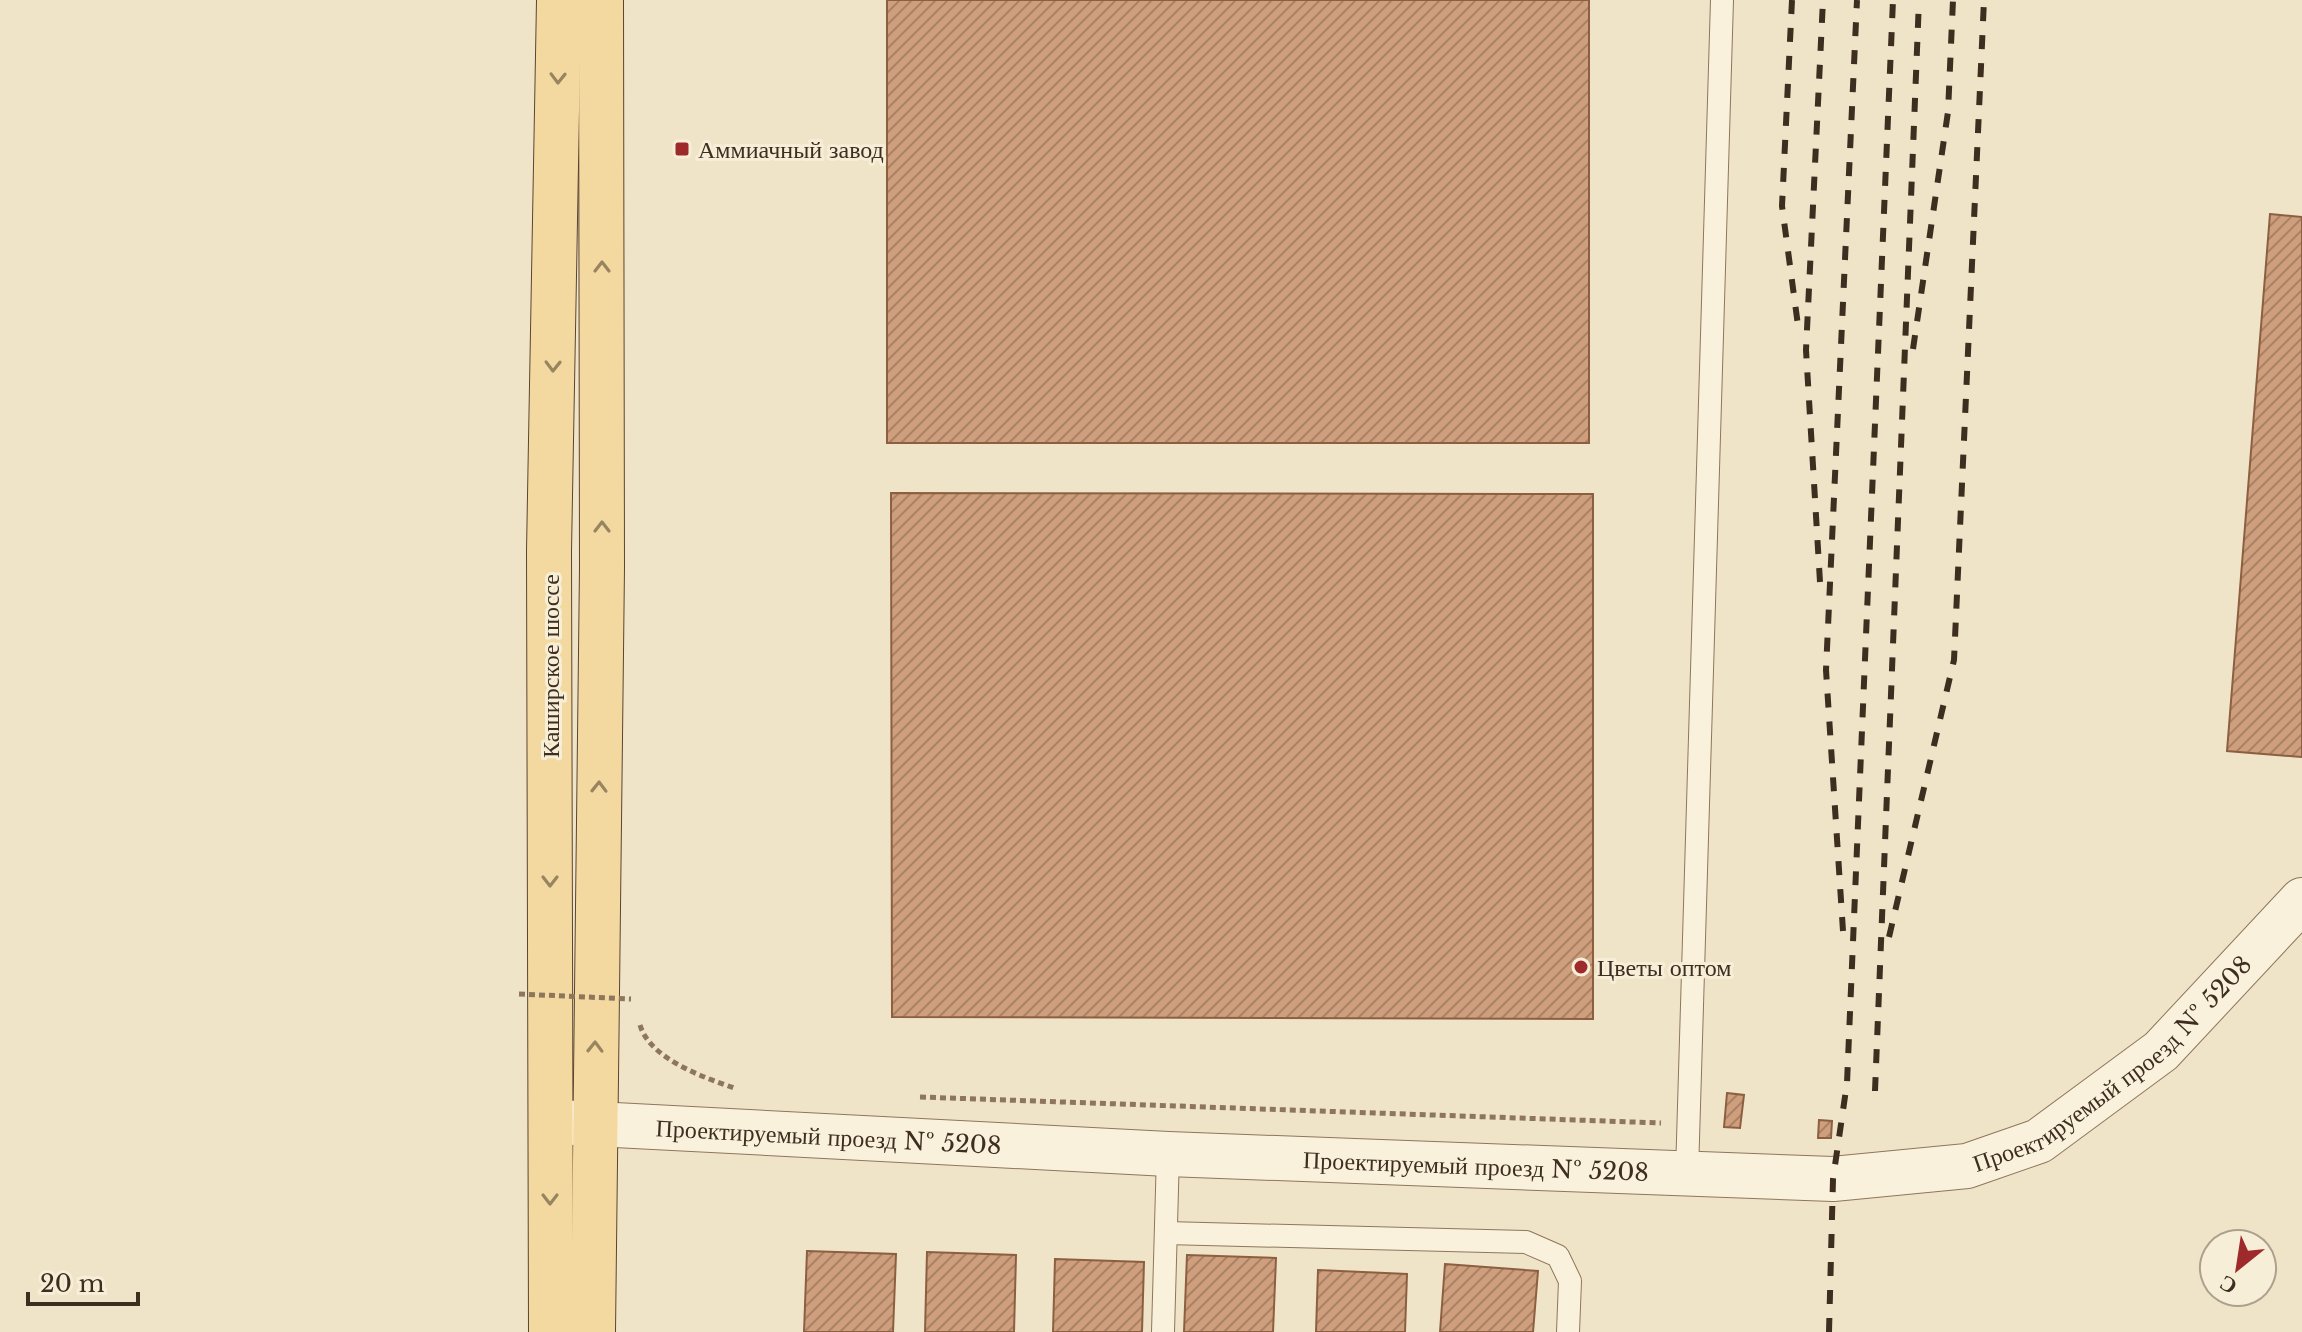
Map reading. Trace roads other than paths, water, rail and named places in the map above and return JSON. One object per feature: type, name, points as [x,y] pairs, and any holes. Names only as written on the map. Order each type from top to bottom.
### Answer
[{"type":"main road","name":"Каширское шоссе","points":[[551,1332],[549,551],[559,0]]},
{"type":"main road","name":"Каширское шоссе","points":[[593,1332],[602,567],[601,0]]},
{"type":"street","name":"Проектируемый проезд № 5208","points":[[550,1121],[1168,1154],[1833,1179],[1967,1166],[2039,1141],[2161,1051],[2302,900]]},
{"type":"lane","points":[[1687,1173],[1722,0]]},
{"type":"lane","points":[[1163,1332],[1168,1154]]},
{"type":"lane","points":[[1166,1233],[1526,1242],[1558,1256],[1570,1281],[1568,1332]]},
{"type":"railway","points":[[1792,0],[1782,206],[1799,333]]},
{"type":"railway","points":[[1820,582],[1806,350],[1823,0]]},
{"type":"railway","points":[[1843,931],[1826,670],[1857,0]]},
{"type":"railway","points":[[1829,1332],[1833,1179],[1847,1083],[1893,0]]},
{"type":"railway","points":[[1875,1091],[1919,0]]},
{"type":"railway","points":[[1913,349],[1948,112],[1953,0]]},
{"type":"railway","points":[[1889,937],[1954,660],[1984,0]]},
{"type":"place","name":"Аммиачный завод","points":[[682,149]]},
{"type":"place","name":"Цветы оптом","points":[[1581,967]]}]
